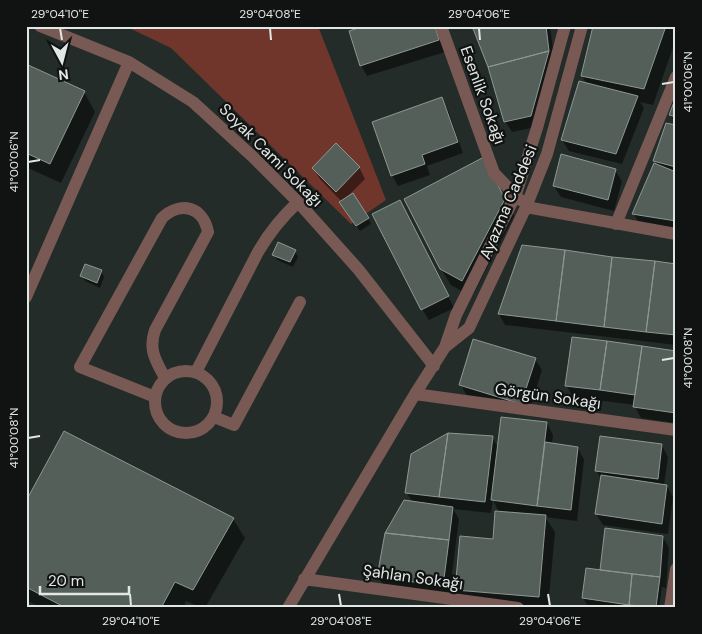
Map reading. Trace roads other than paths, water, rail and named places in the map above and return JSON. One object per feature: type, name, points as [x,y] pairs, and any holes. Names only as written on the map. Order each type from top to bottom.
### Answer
[{"type":"street","name":"Soyak Cami Sokağı","points":[[40,26],[129,62],[194,102],[298,202],[358,269],[434,366]]},
{"type":"street","name":"Esenlik Sokağı","points":[[442,26],[494,173],[516,194],[526,207]]},
{"type":"street","name":"Ayazma Caddesi","points":[[288,608],[445,347],[456,315],[516,194],[537,128],[565,26]]},
{"type":"street","name":"Ayazma Caddesi","points":[[445,347],[469,328],[526,207],[547,154],[582,26]]},
{"type":"street","points":[[26,297],[129,62]]},
{"type":"street","points":[[616,224],[676,77]]},
{"type":"street","points":[[196,372],[258,252],[275,226],[298,202]]},
{"type":"street","points":[[526,207],[676,234]]},
{"type":"street","points":[[155,397],[80,367],[162,218],[178,208],[187,208],[196,211],[202,216],[208,232],[152,337],[154,358],[165,378]]},
{"type":"street","points":[[214,417],[234,425],[300,302]]},
{"type":"street","points":[[175,372],[196,372],[206,378],[213,386],[217,396],[217,407],[214,417],[207,426],[197,432],[186,434],[176,432],[166,427],[159,418],[155,408],[158,386],[165,378],[175,372]]},
{"type":"street","name":"Görgün Sokağı","points":[[416,394],[676,430]]},
{"type":"street","points":[[670,608],[676,569]]},
{"type":"street","name":"Şahlan Sokağı","points":[[304,579],[518,608]]}]
